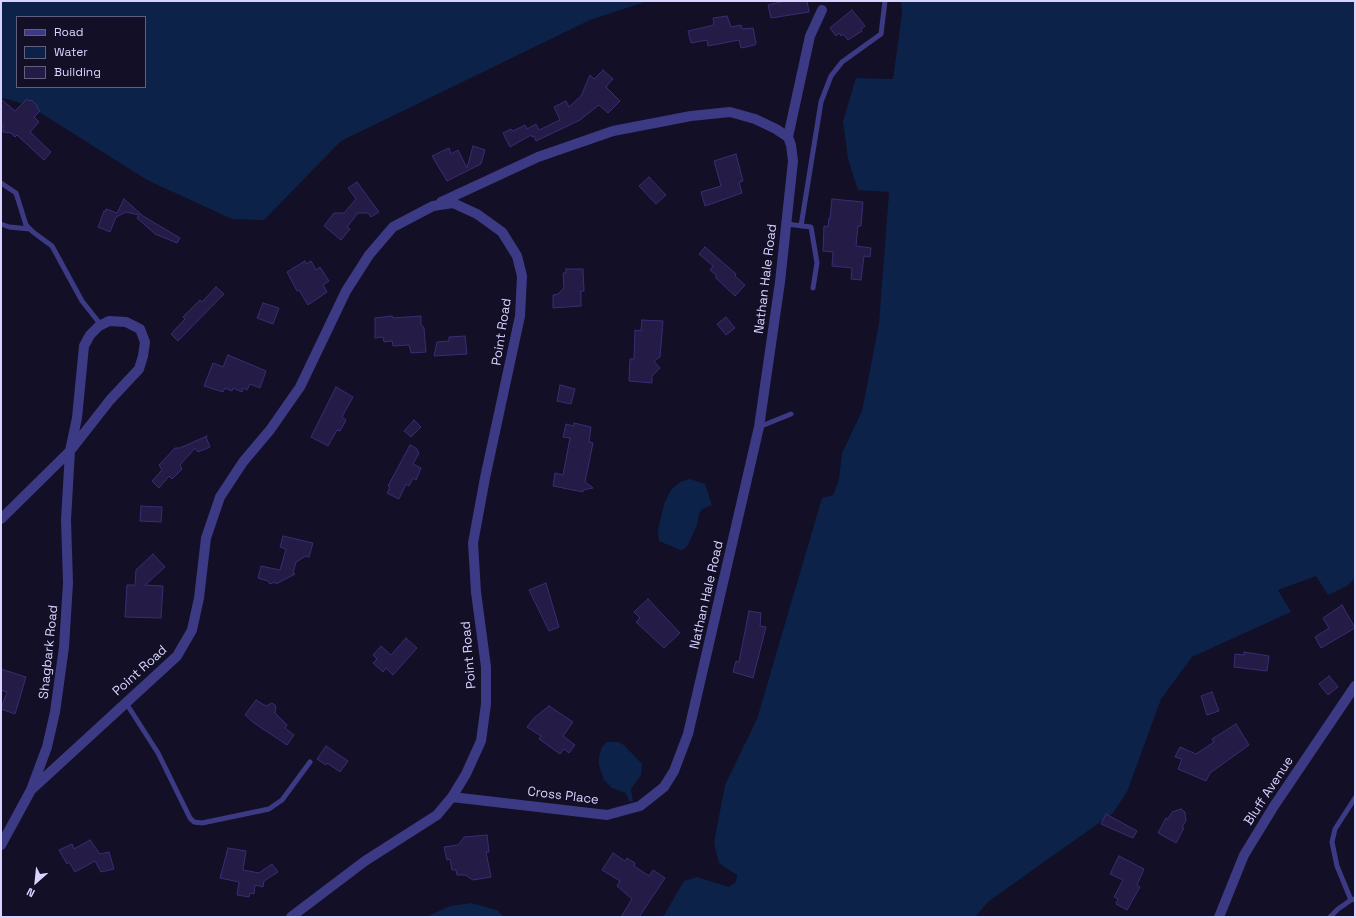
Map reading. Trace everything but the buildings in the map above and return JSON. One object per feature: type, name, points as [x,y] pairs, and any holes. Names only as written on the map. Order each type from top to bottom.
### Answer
[{"type":"street","points":[[433,206],[538,157],[613,131],[691,116],[730,112],[755,119],[776,129],[788,137],[810,36],[822,10]]},
{"type":"street","name":"Nathan Hale Road","points":[[664,787],[674,770],[688,734],[759,427],[780,282],[793,161],[791,145],[788,137]]},
{"type":"street","name":"Point Road","points":[[31,790],[125,702],[177,656],[192,630],[199,598],[206,538],[220,497],[243,462],[270,430],[300,387],[346,291],[369,254],[393,227],[433,206],[452,203],[478,214],[502,232],[517,256],[522,276],[520,316],[485,478],[473,543],[476,592],[486,667],[486,704],[481,741],[466,774],[452,797],[438,814],[365,861],[291,917]]},
{"type":"street","points":[[1,519],[70,451],[110,400],[139,369],[145,342],[140,329],[126,322],[109,322],[101,326]]},
{"type":"street","name":"Shagbark Road","points":[[1,845],[31,790],[47,747],[55,712],[64,647],[68,583],[66,520],[70,451],[77,418],[84,346],[90,335],[101,326]]},
{"type":"street","name":"Bluff Avenue","points":[[1219,917],[1244,854],[1274,806],[1355,686]]},
{"type":"street","name":"Cross Place","points":[[452,797],[607,815],[640,806],[664,787]]},
{"type":"lane","points":[[801,226],[821,102],[831,76],[842,62],[881,34],[885,1]]},
{"type":"lane","points":[[1,183],[16,193],[26,224],[30,229],[52,246],[82,301],[101,326]]},
{"type":"lane","points":[[1,224],[9,227],[30,229]]},
{"type":"lane","points":[[786,224],[811,227],[817,263],[813,288]]},
{"type":"lane","points":[[759,427],[791,414]]},
{"type":"lane","points":[[125,702],[158,753],[190,818],[194,822],[202,823],[269,809],[282,800],[310,762]]},
{"type":"lane","points":[[1330,917],[1353,900],[1337,866],[1332,842],[1334,829],[1355,798]]},
{"type":"water","points":[[1,1],[648,1],[590,20],[341,141],[264,220],[232,219],[147,180],[28,105],[3,98],[1,100]]},
{"type":"water","points":[[901,1],[1355,1],[1355,578],[1347,586],[1328,595],[1316,576],[1278,590],[1291,612],[1192,657],[1161,699],[1127,792],[1113,813],[989,901],[975,917],[663,917],[684,881],[697,877],[729,887],[736,882],[737,875],[719,863],[714,843],[725,785],[757,719],[822,498],[833,495],[839,480],[842,453],[862,411],[879,324],[889,192],[858,190],[848,159],[843,121],[856,78],[893,79],[902,13]]},
{"type":"water","points":[[690,479],[705,484],[712,505],[702,509],[688,545],[684,549],[680,550],[659,541],[658,530],[664,504],[671,490],[680,482]]},
{"type":"water","points":[[607,742],[618,742],[624,745],[642,764],[641,775],[631,789],[633,802],[629,801],[626,793],[612,788],[604,780],[599,765],[599,756],[602,747]]},
{"type":"water","points":[[471,903],[497,910],[504,917],[426,917],[450,906]]}]
